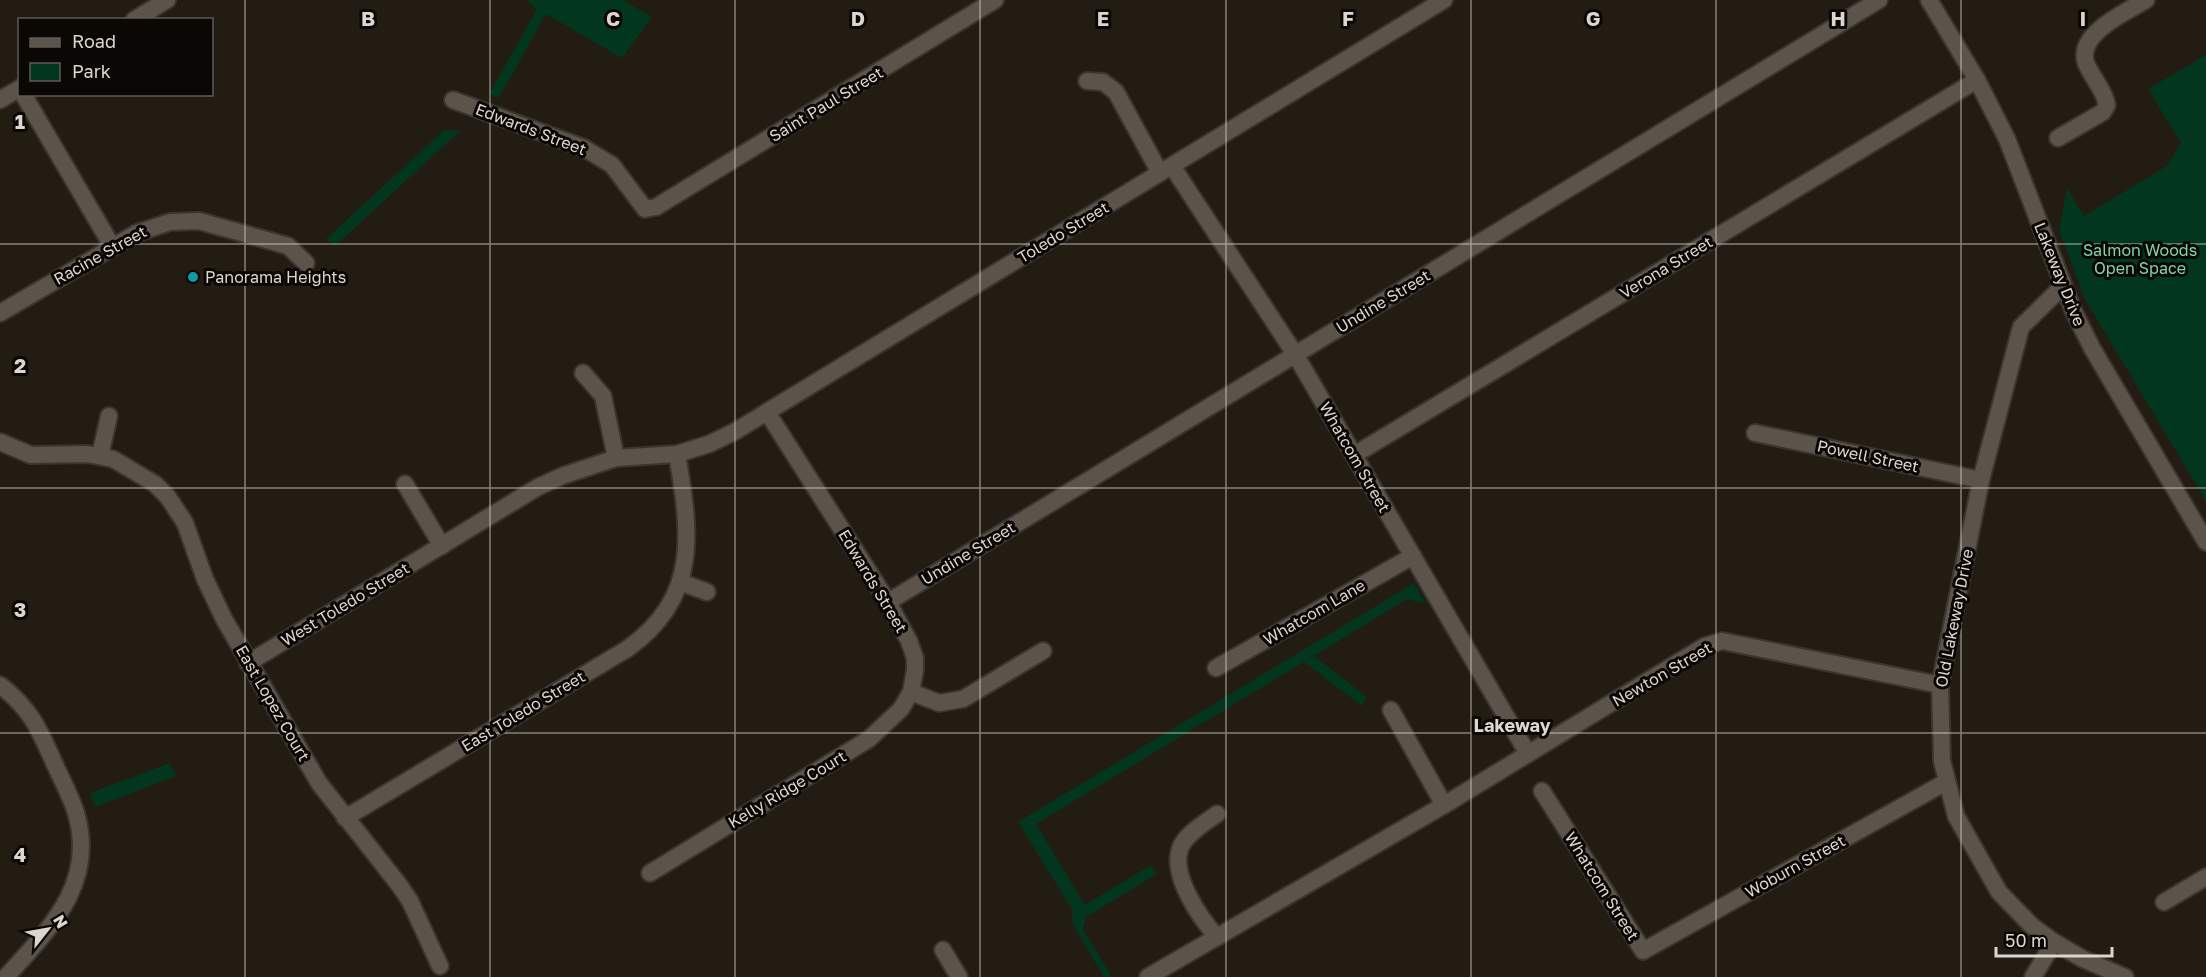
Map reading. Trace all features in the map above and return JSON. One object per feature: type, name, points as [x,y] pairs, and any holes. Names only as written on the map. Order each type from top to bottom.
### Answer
[{"type":"street","points":[[137,18],[167,0]]},
{"type":"street","name":"Saint Paul Street","points":[[656,207],[995,0]]},
{"type":"street","name":"Toledo Street","points":[[677,454],[709,444],[768,412],[1444,0]]},
{"type":"street","name":"Undine Street","points":[[888,602],[1879,0]]},
{"type":"street","name":"Lakeway Drive","points":[[1929,0],[1977,80],[2007,139],[2063,286],[2092,348],[2206,542]]},
{"type":"street","points":[[2058,138],[2103,112],[2108,105],[2086,64],[2084,53],[2087,42],[2116,18],[2146,0]]},
{"type":"street","name":"Verona Street","points":[[1354,455],[1977,80]]},
{"type":"street","name":"Whatcom Street","points":[[1087,81],[1102,82],[1116,92],[1166,169],[1296,354],[1528,754]]},
{"type":"street","points":[[0,100],[18,89]]},
{"type":"street","points":[[24,96],[112,246]]},
{"type":"street","name":"Edwards Street","points":[[453,100],[584,148],[612,165],[645,209],[656,207]]},
{"type":"street","name":"Racine Street","points":[[0,313],[112,246],[154,225],[170,222],[192,220],[288,246],[306,263]]},
{"type":"street","name":"Old Lakeway Drive","points":[[2063,286],[2020,327],[1981,480],[1940,685],[1942,761],[1956,816],[1999,892],[2032,926],[2054,942],[2117,976]]},
{"type":"street","points":[[583,373],[603,396],[616,458]]},
{"type":"street","name":"Edwards Street","points":[[768,412],[888,602],[909,640],[915,658],[915,681],[911,692]]},
{"type":"street","points":[[100,456],[109,416]]},
{"type":"street","name":"Powell Street","points":[[1755,433],[1981,480]]},
{"type":"street","name":"East Lopez Court","points":[[0,442],[31,455],[100,456],[121,463],[155,484],[176,508],[185,523],[205,579],[248,663],[319,783],[410,901],[440,966]]},
{"type":"street","name":"West Toledo Street","points":[[248,663],[538,487],[562,476],[616,458],[677,454]]},
{"type":"street","name":"East Toledo Street","points":[[345,818],[627,649],[658,620],[669,605],[686,562],[687,523],[677,454]]},
{"type":"street","points":[[405,484],[442,546]]},
{"type":"street","name":"Whatcom Lane","points":[[1216,668],[1413,556]]},
{"type":"street","points":[[680,582],[707,592]]},
{"type":"street","name":"Newton Street","points":[[1148,977],[1444,805],[1705,646],[1722,641],[1940,685]]},
{"type":"street","points":[[911,692],[939,703],[963,699],[1043,651]]},
{"type":"street","points":[[0,685],[32,716],[45,741],[76,815],[81,844],[79,864],[72,889],[59,916],[6,977]]},
{"type":"street","name":"Kelly Ridge Court","points":[[650,873],[870,739],[901,709],[911,692]]},
{"type":"street","points":[[1391,710],[1444,805]]},
{"type":"street","name":"Woburn Street","points":[[1643,951],[1946,782]]},
{"type":"street","name":"Whatcom Street","points":[[1542,791],[1643,951]]},
{"type":"street","points":[[1217,814],[1195,830],[1180,848],[1180,870],[1185,887],[1202,921],[1217,937]]},
{"type":"street","points":[[2164,902],[2206,877]]},
{"type":"street","points":[[2033,977],[2054,942]]},
{"type":"street","points":[[943,950],[959,977]]},
{"type":"green space","points":[[526,0],[623,0],[652,17],[622,58],[546,14],[499,98],[489,94],[537,9]]},
{"type":"green space","name":"Salmon Woods Open Space","points":[[2206,55],[2206,501],[2085,299],[2059,230],[2067,188],[2084,216],[2167,166],[2181,143],[2148,89]]},
{"type":"green space","points":[[444,130],[461,130],[335,246],[326,239]]},
{"type":"green space","points":[[1414,583],[1426,604],[1407,599],[1314,656],[1367,697],[1362,706],[1304,662],[1036,824],[1085,905],[1151,865],[1157,874],[1086,917],[1083,929],[1112,977],[1104,977],[1071,921],[1073,911],[1018,822]]},
{"type":"green space","points":[[170,763],[176,776],[95,807],[90,793]]},
{"type":"place","name":"Panorama Heights","points":[[193,277]]},
{"type":"district","name":"Lakeway","points":[[1512,725]]}]
